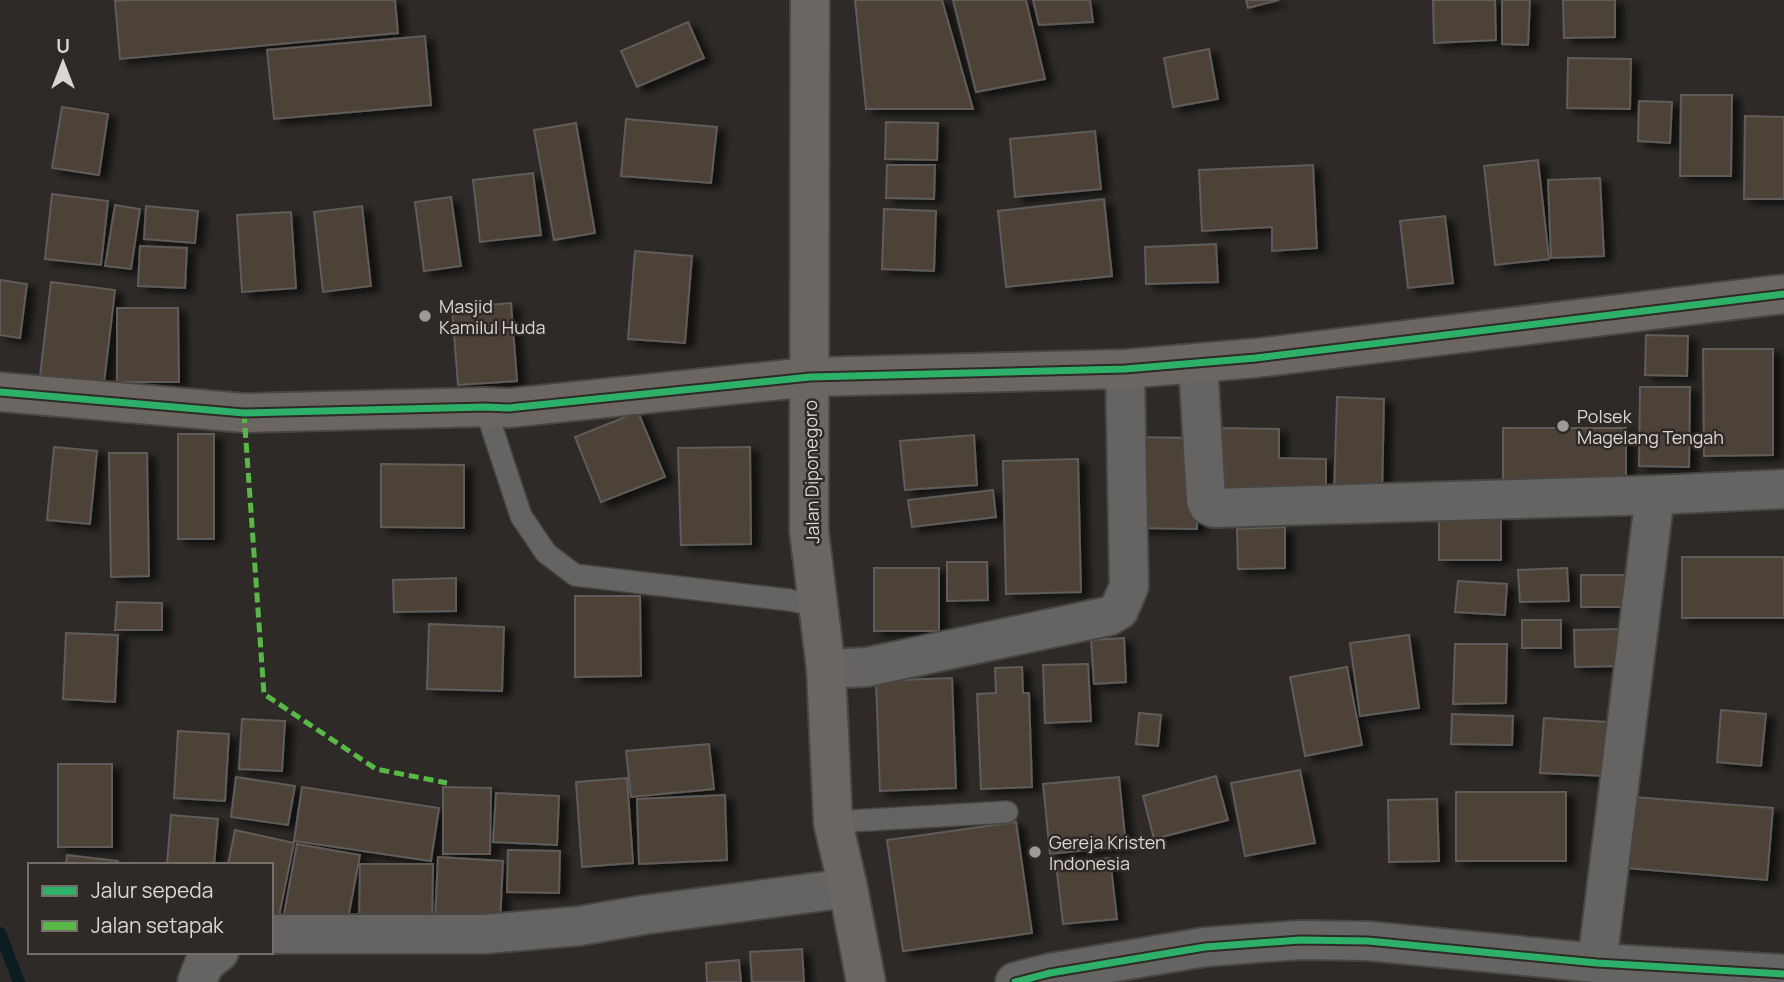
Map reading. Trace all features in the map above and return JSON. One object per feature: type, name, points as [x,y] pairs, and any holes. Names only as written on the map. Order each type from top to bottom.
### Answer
[{"type":"street","name":"Jalan Diponegoro","points":[[810,0],[809,531],[826,669],[833,822],[866,982]]},
{"type":"street","points":[[0,392],[244,413],[508,408],[810,377],[1125,369],[1198,363],[1784,294]]},
{"type":"street","points":[[1198,363],[1206,500],[1208,505],[1214,508],[1784,489]]},
{"type":"street","points":[[826,669],[867,667],[1109,616],[1119,610],[1129,586],[1125,369]]},
{"type":"street","points":[[1597,963],[1655,495]]},
{"type":"street","points":[[273,934],[486,934],[579,926],[848,888]]},
{"type":"street","points":[[1015,982],[1050,973],[1205,947],[1300,940],[1368,941],[1597,963],[1784,974]]},
{"type":"street","points":[[197,982],[204,964],[216,954]]},
{"type":"lane","points":[[485,407],[521,516],[546,553],[575,575],[789,600],[819,606]]},
{"type":"lane","points":[[833,822],[1007,812]]},
{"type":"building","points":[[395,0],[398,33],[120,59],[115,1]]},
{"type":"building","points":[[855,0],[942,0],[973,109],[866,109]]},
{"type":"building","points":[[953,0],[1026,0],[1045,79],[976,92]]},
{"type":"building","points":[[1033,0],[1090,0],[1093,22],[1039,25]]},
{"type":"building","points":[[1246,0],[1279,0],[1248,8]]},
{"type":"building","points":[[1433,0],[1495,0],[1496,40],[1434,43]]},
{"type":"building","points":[[1502,0],[1530,0],[1528,45],[1502,44]]},
{"type":"building","points":[[1563,0],[1615,0],[1615,37],[1564,38]]},
{"type":"building","points":[[688,22],[704,58],[637,87],[621,51]]},
{"type":"building","points":[[425,36],[431,105],[274,119],[267,50]]},
{"type":"building","points":[[1209,49],[1218,99],[1173,107],[1164,58]]},
{"type":"building","points":[[1568,58],[1631,59],[1630,109],[1567,108]]},
{"type":"building","points":[[1681,95],[1732,95],[1731,176],[1680,176]]},
{"type":"building","points":[[1639,101],[1672,102],[1670,143],[1638,141]]},
{"type":"building","points":[[62,107],[108,114],[99,175],[52,168]]},
{"type":"building","points":[[1745,116],[1784,117],[1784,199],[1744,199]]},
{"type":"building","points":[[626,119],[717,127],[711,183],[621,176]]},
{"type":"building","points":[[886,122],[938,123],[937,160],[885,159]]},
{"type":"building","points":[[576,123],[595,233],[554,240],[534,130]]},
{"type":"building","points":[[1095,131],[1101,189],[1015,197],[1010,139]]},
{"type":"building","points":[[1538,160],[1549,259],[1495,265],[1484,166]]},
{"type":"building","points":[[887,165],[935,165],[934,199],[886,198]]},
{"type":"building","points":[[1313,165],[1317,248],[1272,251],[1272,227],[1202,231],[1199,170]]},
{"type":"building","points":[[533,173],[541,235],[480,242],[473,180]]},
{"type":"building","points":[[1600,178],[1604,256],[1551,258],[1548,180]]},
{"type":"building","points":[[52,194],[108,201],[101,265],[45,259]]},
{"type":"building","points":[[451,197],[461,266],[424,271],[415,202]]},
{"type":"building","points":[[1104,199],[1112,276],[1006,287],[998,211]]},
{"type":"building","points":[[115,205],[140,209],[131,269],[105,266]]},
{"type":"building","points":[[146,206],[198,211],[195,243],[144,239]]},
{"type":"building","points":[[362,206],[371,286],[323,292],[314,212]]},
{"type":"building","points":[[884,209],[936,211],[934,271],[882,269]]},
{"type":"building","points":[[291,212],[296,288],[242,292],[237,215]]},
{"type":"building","points":[[1445,216],[1453,283],[1408,288],[1400,221]]},
{"type":"building","points":[[1216,244],[1218,282],[1146,284],[1145,247]]},
{"type":"building","points":[[140,246],[187,248],[185,288],[138,286]]},
{"type":"building","points":[[635,251],[692,256],[685,343],[628,339]]},
{"type":"building","points":[[0,280],[27,284],[20,338],[0,335]]},
{"type":"building","points":[[51,282],[115,290],[104,383],[40,376]]},
{"type":"building","points":[[511,303],[517,381],[458,385],[452,308]]},
{"type":"building","points":[[117,308],[178,308],[179,382],[117,382]]},
{"type":"building","points":[[1646,335],[1688,336],[1687,376],[1645,375]]},
{"type":"building","points":[[1703,349],[1773,349],[1773,455],[1704,456]]},
{"type":"building","points":[[1640,387],[1690,387],[1689,467],[1639,466]]},
{"type":"building","points":[[1337,397],[1384,399],[1382,495],[1334,495]]},
{"type":"building","points":[[638,412],[665,477],[601,502],[575,437]]},
{"type":"building","points":[[1218,428],[1279,429],[1279,458],[1326,459],[1326,504],[1216,502]]},
{"type":"building","points":[[1503,428],[1626,428],[1626,486],[1503,486]]},
{"type":"building","points":[[178,434],[214,434],[214,539],[178,539]]},
{"type":"building","points":[[974,435],[977,485],[905,490],[900,441]]},
{"type":"building","points":[[1131,437],[1198,438],[1197,529],[1130,528]]},
{"type":"building","points":[[54,447],[97,451],[90,524],[47,520]]},
{"type":"building","points":[[750,447],[751,544],[681,545],[678,448]]},
{"type":"building","points":[[109,453],[147,453],[149,576],[111,577]]},
{"type":"building","points":[[1078,459],[1081,592],[1006,594],[1003,461]]},
{"type":"building","points":[[381,464],[464,465],[464,528],[381,527]]},
{"type":"building","points":[[993,490],[996,517],[912,527],[908,500]]},
{"type":"building","points":[[1439,511],[1501,511],[1501,560],[1439,560]]},
{"type":"building","points":[[1285,527],[1285,568],[1238,569],[1237,529]]},
{"type":"building","points":[[1682,557],[1784,557],[1784,618],[1682,618]]},
{"type":"building","points":[[947,562],[987,562],[988,600],[947,601]]},
{"type":"building","points":[[874,568],[939,568],[939,631],[874,631]]},
{"type":"building","points":[[1567,568],[1569,601],[1520,602],[1518,570]]},
{"type":"building","points":[[1581,575],[1628,575],[1628,607],[1581,607]]},
{"type":"building","points":[[456,578],[456,611],[394,612],[393,580]]},
{"type":"building","points":[[1458,581],[1507,584],[1505,615],[1455,612]]},
{"type":"building","points":[[575,596],[640,596],[641,676],[575,677]]},
{"type":"building","points":[[117,602],[162,603],[162,630],[115,630]]},
{"type":"building","points":[[1522,620],[1561,620],[1561,648],[1522,648]]},
{"type":"building","points":[[429,624],[504,627],[502,691],[427,689]]},
{"type":"building","points":[[1624,629],[1625,666],[1575,667],[1574,630]]},
{"type":"building","points":[[66,633],[118,635],[115,702],[63,699]]},
{"type":"building","points":[[1409,635],[1419,708],[1360,716],[1350,643]]},
{"type":"building","points":[[1124,638],[1126,682],[1094,684],[1091,640]]},
{"type":"building","points":[[1455,644],[1507,644],[1506,703],[1453,704]]},
{"type":"building","points":[[1088,664],[1091,721],[1045,723],[1043,665]]},
{"type":"building","points":[[1022,667],[1023,693],[1029,693],[1032,787],[981,789],[977,694],[996,693],[995,668]]},
{"type":"building","points":[[1347,667],[1362,745],[1305,756],[1290,677]]},
{"type":"building","points":[[952,678],[956,788],[880,791],[876,681]]},
{"type":"building","points":[[1721,710],[1766,714],[1761,766],[1717,762]]},
{"type":"building","points":[[1139,713],[1161,715],[1158,746],[1136,744]]},
{"type":"building","points":[[1452,714],[1513,716],[1512,745],[1451,744]]},
{"type":"building","points":[[1544,718],[1607,722],[1605,776],[1540,773]]},
{"type":"building","points":[[242,719],[285,721],[282,771],[239,769]]},
{"type":"building","points":[[178,731],[229,734],[225,801],[174,798]]},
{"type":"building","points":[[709,744],[714,789],[631,797],[626,751]]},
{"type":"building","points":[[58,764],[112,764],[112,847],[58,847]]},
{"type":"building","points":[[1300,770],[1315,843],[1245,856],[1231,783]]},
{"type":"building","points":[[1216,776],[1228,820],[1154,839],[1143,796]]},
{"type":"building","points":[[236,777],[295,786],[288,825],[231,817]]},
{"type":"building","points":[[1119,777],[1126,846],[1050,854],[1043,784]]},
{"type":"building","points":[[627,778],[633,863],[582,867],[576,782]]},
{"type":"building","points":[[302,787],[439,808],[431,861],[294,841]]},
{"type":"building","points":[[443,787],[491,788],[490,854],[443,854]]},
{"type":"building","points":[[1456,792],[1566,792],[1566,861],[1456,861]]},
{"type":"building","points":[[496,793],[559,796],[557,845],[493,842]]},
{"type":"building","points":[[725,795],[727,860],[639,864],[637,799]]},
{"type":"building","points":[[1621,796],[1773,808],[1767,880],[1615,867]]},
{"type":"building","points":[[1437,799],[1439,861],[1389,862],[1388,800]]},
{"type":"building","points":[[171,815],[218,819],[214,863],[167,863]]},
{"type":"building","points":[[1016,822],[1032,933],[903,951],[887,840]]},
{"type":"building","points":[[235,830],[294,843],[278,921],[273,920],[273,863],[228,863]]},
{"type":"building","points":[[297,844],[360,855],[347,924],[284,914]]},
{"type":"building","points":[[508,850],[560,851],[559,893],[507,892]]},
{"type":"building","points":[[67,855],[118,861],[118,863],[66,863]]},
{"type":"building","points":[[438,857],[503,861],[500,923],[435,920]]},
{"type":"building","points":[[1110,858],[1117,919],[1063,924],[1056,864]]},
{"type":"building","points":[[360,864],[433,864],[432,930],[359,929]]},
{"type":"building","points":[[802,949],[804,982],[752,982],[750,952]]},
{"type":"building","points":[[739,960],[741,982],[707,982],[706,963]]},
{"type":"waterway","points":[[0,933],[19,982]]},
{"type":"marked path","points":[[244,413],[264,694],[376,769],[447,783]]},
{"type":"cycle path","points":[[0,392],[244,413],[508,408],[810,377],[1125,369],[1256,358],[1784,294]]},
{"type":"cycle path","points":[[1015,982],[1050,973],[1205,947],[1300,940],[1368,941],[1597,963],[1784,974]]},
{"type":"place","name":"Masjid Kamilul Huda","points":[[425,316]]},
{"type":"place","name":"Polsek Magelang Tengah","points":[[1563,426]]},
{"type":"place","name":"Gereja Kristen Indonesia","points":[[1035,852]]}]
